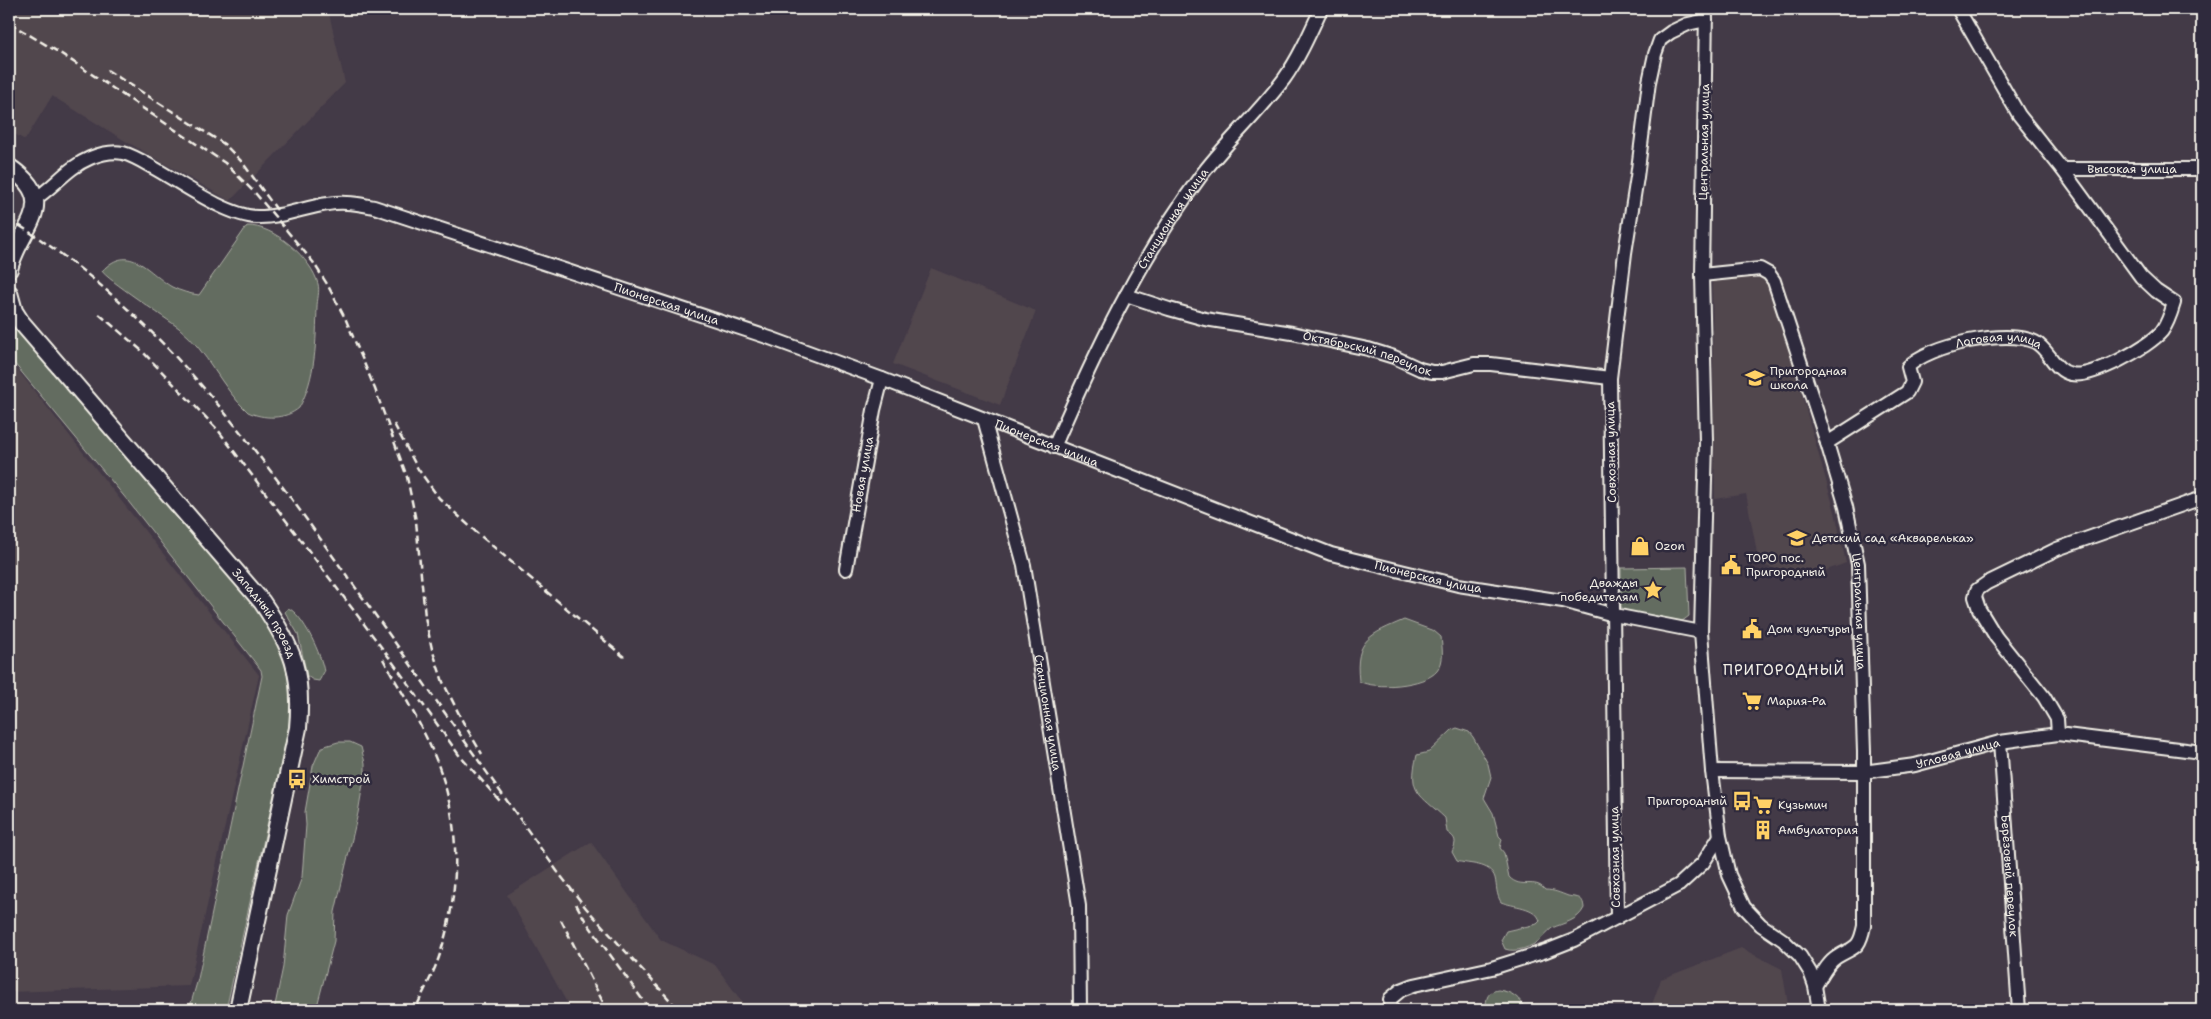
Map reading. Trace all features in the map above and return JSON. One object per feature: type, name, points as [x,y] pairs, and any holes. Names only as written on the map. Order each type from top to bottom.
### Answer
[{"type":"main road","points":[[9,167],[29,184],[35,199],[32,218],[17,246],[9,269]]},
{"type":"main road","name":"Западный проезд","points":[[9,293],[14,311],[21,322],[262,602],[286,638],[291,651],[300,692],[298,728],[238,1010]]},
{"type":"street","name":"Станционная улица","points":[[1054,448],[1095,353],[1156,240],[1201,176],[1284,79],[1298,57],[1321,9]]},
{"type":"street","points":[[1958,9],[2019,115],[2062,169]]},
{"type":"street","name":"Центральная улица","points":[[1706,14],[1702,275],[1706,441],[1701,632],[1712,771],[1720,836],[1729,875],[1744,908],[1761,925],[1783,940],[1800,956],[1810,972],[1815,986],[1819,1010]]},
{"type":"street","name":"Совхозная улица","points":[[1616,918],[1610,378],[1625,254],[1649,82],[1655,54],[1660,40],[1671,32],[1706,14]]},
{"type":"street","name":"Пионерская улица","points":[[35,199],[48,191],[74,167],[104,153],[115,153],[124,154],[139,160],[223,207],[256,217],[274,216],[330,203],[374,207],[770,338],[882,379],[1054,448],[1331,554],[1458,586],[1563,601],[1614,615],[1701,632]]},
{"type":"street","name":"Высокая улица","points":[[2062,169],[2202,169]]},
{"type":"street","name":"Логовая улица","points":[[1827,443],[1907,392],[1912,386],[1908,367],[1914,361],[1946,347],[1975,339],[1995,337],[2029,339],[2038,344],[2064,372],[2079,375],[2097,369],[2147,345],[2162,330],[2170,316],[2174,303],[2156,291],[2141,277],[2062,169]]},
{"type":"street","name":"Центральная улица","points":[[1702,275],[1760,269],[1774,280],[1846,507],[1858,564],[1864,752],[1864,926],[1862,938],[1855,948],[1846,954],[1836,957],[1815,986]]},
{"type":"street","name":"Октябрьский переулок","points":[[1126,295],[1169,310],[1205,319],[1292,333],[1368,349],[1432,372],[1442,372],[1474,364],[1491,364],[1610,378]]},
{"type":"street","name":"Новая улица","points":[[846,569],[874,410],[882,379]]},
{"type":"street","name":"Станционная улица","points":[[984,419],[1024,565],[1078,906],[1080,1010]]},
{"type":"street","points":[[2058,734],[2057,719],[2044,696],[1986,623],[1975,597],[1978,590],[1987,583],[2057,549],[2202,498]]},
{"type":"street","name":"Угловая улица","points":[[1712,771],[1863,772],[1915,765],[2000,742],[2058,734],[2202,752]]},
{"type":"street","name":"Берёзовый переулок","points":[[2000,742],[2019,1010]]},
{"type":"street","points":[[1390,1004],[1401,990],[1414,985],[1492,968],[1546,951],[1616,918],[1687,879],[1702,863],[1720,836]]},
{"type":"shaded area","points":[[9,9],[328,9],[345,83],[230,201],[127,142],[52,96],[25,140],[9,131]]},
{"type":"shaded area","points":[[931,268],[1036,311],[1000,405],[893,364]]},
{"type":"shaded area","name":"Пригородная школа","points":[[1758,273],[1769,279],[1835,512],[1846,563],[1805,578],[1759,564],[1746,494],[1715,499],[1712,279]]},
{"type":"shaded area","points":[[9,359],[259,675],[189,986],[9,992]]},
{"type":"shaded area","points":[[591,842],[661,940],[715,965],[748,1010],[571,1010],[507,895]]},
{"type":"shaded area","points":[[1741,948],[1782,969],[1789,1010],[1650,1010],[1661,979]]},
{"type":"green space","points":[[247,226],[269,231],[290,245],[308,264],[319,287],[314,359],[309,384],[299,408],[287,415],[267,417],[248,412],[230,392],[189,337],[114,282],[102,271],[112,263],[122,259],[130,259],[147,268],[172,287],[199,295]]},
{"type":"green space","points":[[9,322],[13,323],[261,611],[287,654],[293,700],[288,731],[226,1010],[189,1010],[198,979],[262,676],[261,670],[128,501],[9,357]]},
{"type":"green space","points":[[1687,567],[1689,616],[1681,622],[1630,613],[1621,607],[1621,568]]},
{"type":"green space","points":[[288,608],[300,618],[316,646],[324,672],[319,681],[307,676],[298,634],[285,612]]},
{"type":"green space","points":[[1404,620],[1434,631],[1441,637],[1442,659],[1440,667],[1431,676],[1411,683],[1387,686],[1366,684],[1359,681],[1359,656],[1367,640],[1374,634]]},
{"type":"green space","points":[[1457,728],[1469,732],[1488,764],[1491,777],[1484,798],[1493,813],[1499,836],[1502,839],[1500,848],[1504,853],[1509,877],[1518,883],[1537,884],[1545,890],[1579,898],[1583,904],[1584,908],[1578,916],[1552,928],[1529,947],[1514,950],[1505,949],[1501,940],[1506,931],[1537,924],[1540,921],[1538,916],[1524,908],[1501,902],[1497,893],[1495,878],[1489,869],[1457,861],[1452,852],[1455,840],[1447,832],[1445,818],[1423,798],[1415,786],[1414,768],[1417,755],[1429,752],[1452,730]]},
{"type":"green space","points":[[338,742],[350,742],[361,747],[365,772],[358,813],[335,912],[334,941],[316,1010],[274,1010],[283,967],[288,915],[302,877],[306,825],[305,812],[313,766],[320,750],[325,746]]},
{"type":"green space","points":[[1498,990],[1515,996],[1528,1010],[1486,1010],[1489,995]]},
{"type":"railway","points":[[9,23],[60,53],[225,163],[256,194],[313,262],[346,320],[375,389],[407,477],[416,521],[425,617],[432,649],[443,682],[482,754]]},
{"type":"railway","points":[[107,70],[224,144],[242,162],[277,210]]},
{"type":"railway","points":[[9,219],[61,254],[109,292],[153,333],[194,376],[269,469],[306,519],[557,871],[586,908],[679,1010]]},
{"type":"railway","points":[[99,314],[141,350],[218,430],[397,668],[459,755],[500,801]]},
{"type":"railway","points":[[394,424],[418,469],[439,498],[476,532],[624,657]]},
{"type":"railway","points":[[383,659],[417,719],[439,766],[453,825],[455,868],[451,912],[438,961],[415,1010]]},
{"type":"railway","points":[[576,904],[585,920],[650,1010]]},
{"type":"railway","points":[[561,920],[607,1010]]},
{"type":"place","name":"Пригородная школа","points":[[1755,378]]},
{"type":"place","name":"Детский сад «Акварелька»","points":[[1797,538]]},
{"type":"place","name":"Ozon","points":[[1640,546]]},
{"type":"place","name":"ТОРО пос. Пригородный","points":[[1731,565]]},
{"type":"place","name":"Дважды победителям","points":[[1653,590]]},
{"type":"place","name":"Дом культуры","points":[[1752,629]]},
{"type":"place","name":"Мария-Ра","points":[[1752,701]]},
{"type":"place","name":"Химстрой","points":[[297,779]]},
{"type":"place","name":"Пригородный","points":[[1742,801]]},
{"type":"place","name":"Кузьмич","points":[[1763,805]]},
{"type":"place","name":"Амбулатория","points":[[1763,830]]},
{"type":"district","name":"ПРИГОРОДНЫЙ","points":[[1784,670]]}]
